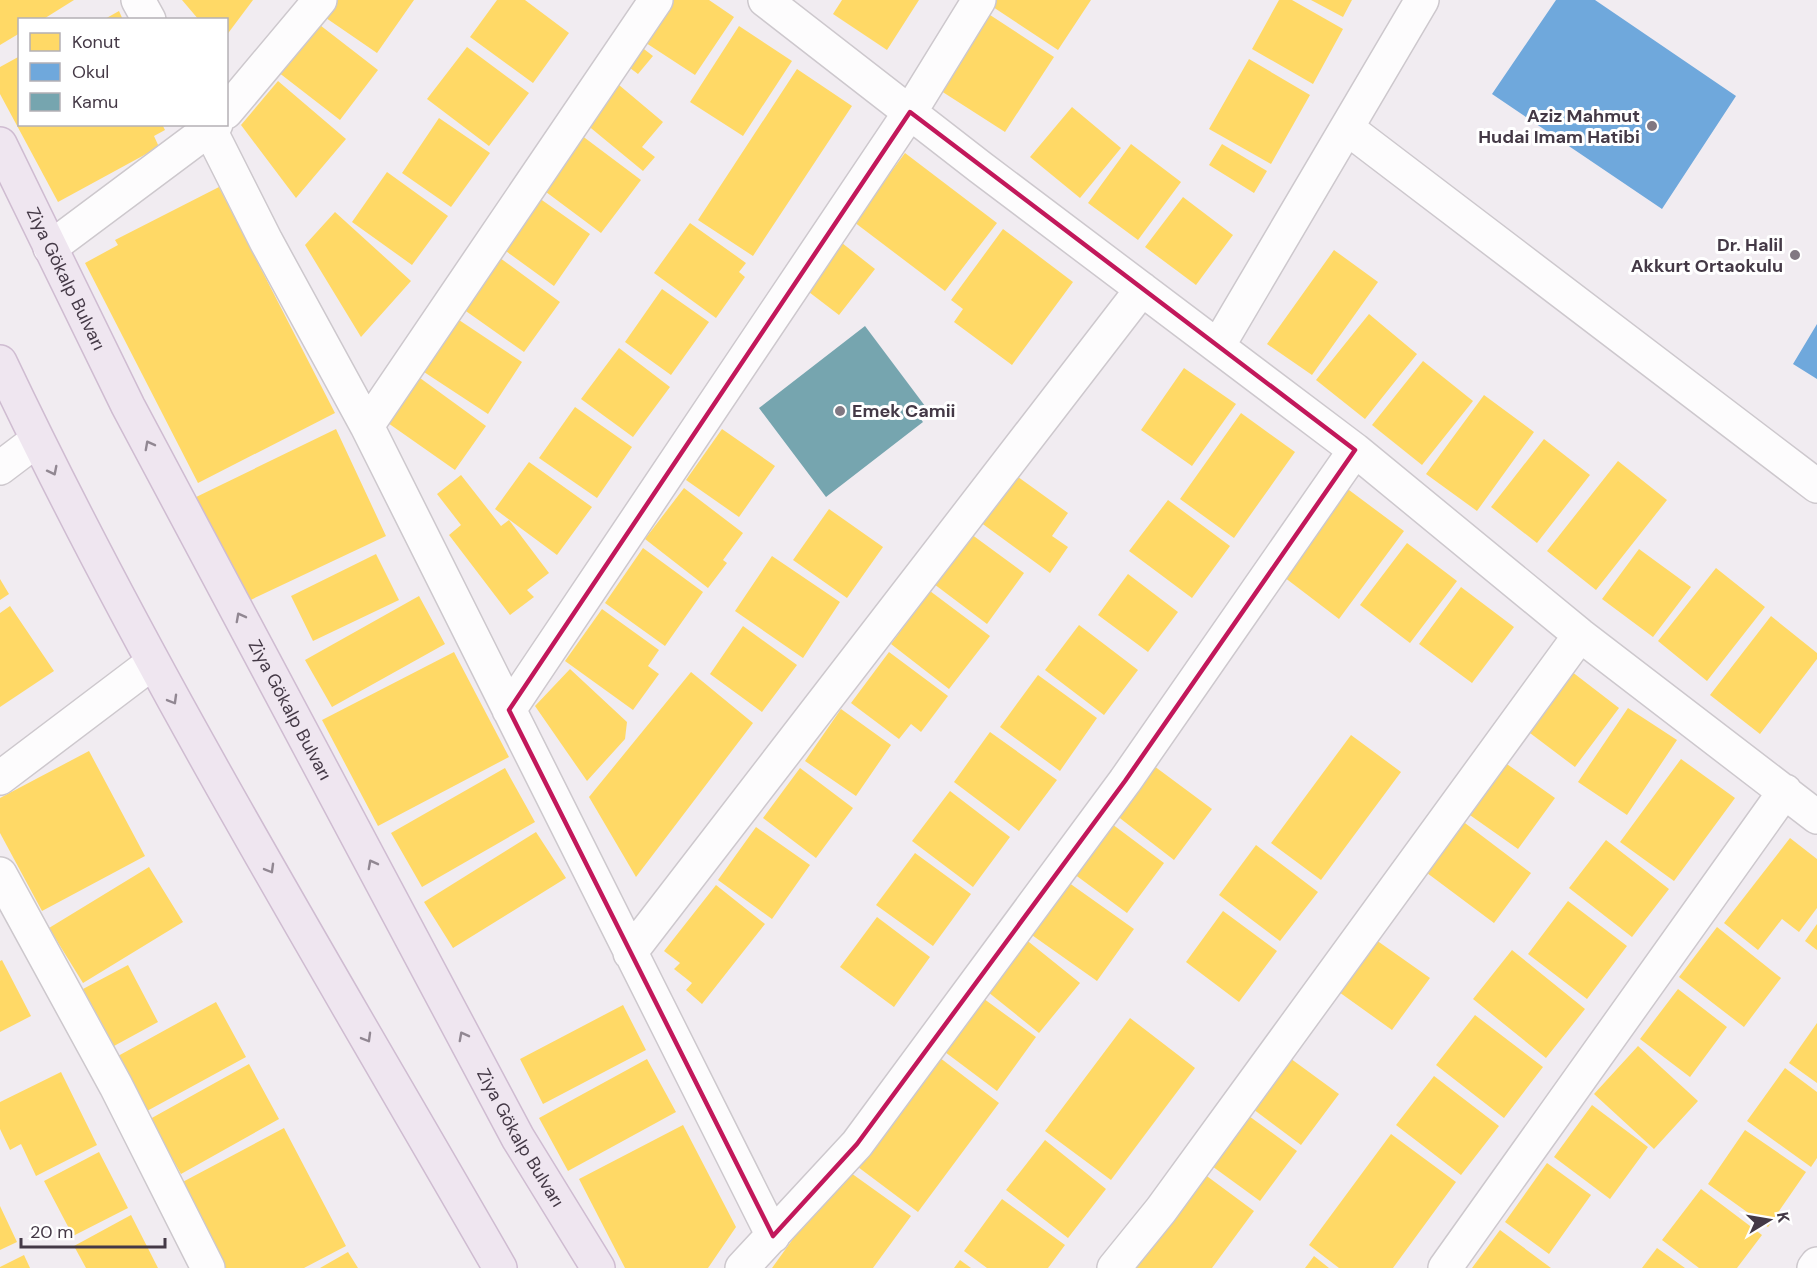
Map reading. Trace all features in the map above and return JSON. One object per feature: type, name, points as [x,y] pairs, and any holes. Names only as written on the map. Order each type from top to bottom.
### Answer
[{"type":"main road","name":"Ziya Gökalp Bulvarı","points":[[0,144],[128,406],[518,1138],[598,1268]]},
{"type":"main road","points":[[0,362],[37,440],[152,663],[500,1268]]},
{"type":"street","points":[[138,0],[148,18]]},
{"type":"street","points":[[228,108],[320,0]]},
{"type":"street","points":[[367,426],[656,0]]},
{"type":"street","points":[[765,0],[1355,450],[1580,634],[1817,817]]},
{"type":"street","points":[[509,710],[910,112],[979,0]]},
{"type":"street","points":[[1218,346],[1422,0]]},
{"type":"street","points":[[50,248],[211,126]]},
{"type":"street","points":[[216,126],[266,241],[367,426],[773,1236]]},
{"type":"street","points":[[1347,128],[1817,486]]},
{"type":"street","points":[[630,953],[1142,289]]},
{"type":"street","points":[[0,468],[37,440]]},
{"type":"street","points":[[742,1268],[857,1144],[1125,781],[1355,450]]},
{"type":"street","points":[[1114,1268],[1161,1210],[1580,634]]},
{"type":"street","points":[[0,778],[152,663]]},
{"type":"street","points":[[1444,1268],[1785,791]]},
{"type":"street","points":[[0,874],[116,1086],[208,1268]]},
{"type":"street","points":[[1814,1268],[1817,1264]]},
{"type":"highlighted area","points":[[910,112],[1355,450],[1125,781],[857,1144],[773,1236],[509,710]]},
{"type":"building: Konut","points":[[0,0],[74,0],[45,18],[18,18],[18,34],[0,45]]},
{"type":"building: Konut","points":[[182,0],[253,0],[228,33],[228,18],[197,18]]},
{"type":"building: Konut","points":[[338,0],[414,0],[377,53],[326,18]]},
{"type":"building: Konut","points":[[497,0],[525,0],[569,33],[533,83],[470,37]]},
{"type":"building: Konut","points":[[670,0],[709,0],[734,17],[695,75],[643,41]]},
{"type":"building: Konut","points":[[842,0],[919,0],[887,50],[833,14]]},
{"type":"building: Konut","points":[[993,0],[1091,0],[1058,50],[990,5]]},
{"type":"building: Konut","points":[[1279,0],[1292,0],[1343,29],[1313,84],[1252,49]]},
{"type":"building: Konut","points":[[1311,0],[1352,0],[1343,17]]},
{"type":"building: Konut","points":[[119,11],[122,18],[107,18]]},
{"type":"building: Konut","points":[[987,13],[1054,57],[1005,132],[938,89]]},
{"type":"building: Konut","points":[[316,22],[378,70],[340,120],[278,72]]},
{"type":"building: Konut","points":[[739,26],[792,61],[743,136],[690,102]]},
{"type":"building: Konut","points":[[640,46],[653,56],[638,74],[626,65]]},
{"type":"building: Konut","points":[[467,47],[529,93],[489,146],[427,99]]},
{"type":"building: Konut","points":[[18,57],[18,126],[163,126],[165,130],[154,136],[159,147],[58,202],[0,94],[0,67]]},
{"type":"building: Konut","points":[[1249,59],[1310,95],[1271,164],[1209,129]]},
{"type":"building: Konut","points":[[797,69],[852,106],[753,256],[698,220]]},
{"type":"building: Konut","points":[[278,81],[346,139],[296,198],[241,125]]},
{"type":"building: Konut","points":[[619,85],[663,122],[642,147],[655,157],[643,171],[586,124]]},
{"type":"building: Konut","points":[[1072,107],[1121,148],[1080,198],[1030,157]]},
{"type":"building: Konut","points":[[439,118],[490,153],[451,207],[402,173]]},
{"type":"building: Konut","points":[[581,135],[641,180],[601,233],[542,189]]},
{"type":"building: Konut","points":[[1131,144],[1181,182],[1138,240],[1088,203]]},
{"type":"building: Konut","points":[[1222,144],[1267,171],[1254,193],[1209,165]]},
{"type":"building: Konut","points":[[905,153],[997,223],[945,291],[854,222]]},
{"type":"building: Konut","points":[[387,172],[448,216],[412,265],[352,222]]},
{"type":"building: Konut","points":[[219,187],[335,413],[198,483],[85,263],[118,245],[115,240]]},
{"type":"building: Konut","points":[[1183,197],[1233,235],[1196,285],[1145,247]]},
{"type":"building: Konut","points":[[539,198],[590,234],[554,286],[503,249]]},
{"type":"building: Konut","points":[[335,212],[411,281],[361,337],[305,245]]},
{"type":"building: Konut","points":[[690,223],[746,263],[739,272],[745,277],[716,318],[654,273]]},
{"type":"building: Konut","points":[[1003,229],[1073,282],[1012,365],[954,322],[963,309],[951,300]]},
{"type":"building: Konut","points":[[842,243],[875,269],[839,315],[805,289]]},
{"type":"building: Konut","points":[[1334,250],[1378,282],[1312,375],[1267,344]]},
{"type":"building: Konut","points":[[500,258],[560,302],[524,352],[463,309]]},
{"type":"building: Konut","points":[[662,289],[709,322],[671,375],[625,342]]},
{"type":"building: Konut","points":[[1369,314],[1417,354],[1365,419],[1316,380]]},
{"type":"building: Konut","points":[[459,320],[522,362],[488,414],[424,372]]},
{"type":"building: Konut","points":[[619,348],[670,387],[633,437],[581,399]]},
{"type":"building: Konut","points":[[1423,361],[1473,401],[1422,465],[1372,425]]},
{"type":"building: Konut","points":[[1184,368],[1236,404],[1192,466],[1141,430]]},
{"type":"building: Konut","points":[[420,378],[486,426],[455,470],[388,423]]},
{"type":"building: Konut","points":[[1484,395],[1534,432],[1477,511],[1426,474]]},
{"type":"building: Konut","points":[[575,407],[632,447],[597,498],[539,458]]},
{"type":"building: Konut","points":[[1241,413],[1295,452],[1234,538],[1180,499]]},
{"type":"building: Konut","points":[[336,429],[386,536],[242,604],[192,499]]},
{"type":"building: Konut","points":[[722,429],[775,466],[739,517],[686,480]]},
{"type":"building: Konut","points":[[1544,439],[1590,475],[1537,543],[1491,507]]},
{"type":"building: Konut","points":[[1618,461],[1667,500],[1596,590],[1547,551]]},
{"type":"building: Konut","points":[[529,462],[592,507],[557,555],[495,509]]},
{"type":"building: Konut","points":[[1014,474],[1068,513],[1052,536],[1068,547],[1050,573],[980,522]]},
{"type":"building: Konut","points":[[461,475],[501,526],[509,520],[549,573],[527,590],[534,597],[510,615],[449,535],[461,525],[437,494]]},
{"type":"building: Konut","points":[[1345,487],[1404,531],[1339,619],[1280,574]]},
{"type":"building: Konut","points":[[684,488],[743,533],[723,560],[727,563],[708,588],[645,539]]},
{"type":"building: Konut","points":[[1168,500],[1230,546],[1192,598],[1129,551]]},
{"type":"building: Konut","points":[[829,509],[883,547],[847,598],[793,560]]},
{"type":"building: Konut","points":[[971,534],[1024,573],[987,624],[934,584]]},
{"type":"building: Konut","points":[[1407,543],[1457,581],[1410,643],[1360,605]]},
{"type":"building: Konut","points":[[643,548],[703,592],[665,646],[605,603]]},
{"type":"building: Konut","points":[[1639,549],[1691,587],[1653,637],[1602,599]]},
{"type":"building: Konut","points":[[376,554],[399,600],[313,641],[291,596]]},
{"type":"building: Konut","points":[[772,556],[840,602],[803,658],[735,611]]},
{"type":"building: Konut","points":[[1716,568],[1765,607],[1707,681],[1658,641]]},
{"type":"building: Konut","points":[[1128,574],[1178,612],[1148,652],[1098,615]]},
{"type":"building: Konut","points":[[0,579],[9,594],[0,600]]},
{"type":"building: Konut","points":[[1461,587],[1514,627],[1472,683],[1419,644]]},
{"type":"building: Konut","points":[[930,591],[990,636],[949,689],[891,644]]},
{"type":"building: Konut","points":[[419,596],[445,644],[332,707],[305,660]]},
{"type":"building: Konut","points":[[10,606],[54,671],[0,707],[0,613]]},
{"type":"building: Konut","points":[[602,609],[659,650],[648,666],[659,674],[633,710],[565,661]]},
{"type":"building: Konut","points":[[1771,616],[1817,653],[1817,659],[1760,734],[1710,695]]},
{"type":"building: Konut","points":[[1079,625],[1138,670],[1104,715],[1045,670]]},
{"type":"building: Konut","points":[[743,626],[797,665],[762,712],[710,674]]},
{"type":"building: Konut","points":[[454,652],[509,757],[378,826],[322,720]]},
{"type":"building: Konut","points":[[889,652],[948,696],[921,732],[911,724],[899,739],[851,703]]},
{"type":"building: Konut","points":[[1567,668],[1619,708],[1575,767],[1522,727]]},
{"type":"building: Konut","points":[[570,669],[627,722],[625,739],[587,781],[535,706]]},
{"type":"building: Konut","points":[[691,672],[753,723],[636,877],[589,797]]},
{"type":"building: Konut","points":[[1038,675],[1097,718],[1060,771],[1000,727]]},
{"type":"building: Konut","points":[[1628,708],[1677,740],[1627,815],[1578,782]]},
{"type":"building: Konut","points":[[841,709],[891,745],[856,796],[805,761]]},
{"type":"building: Konut","points":[[990,732],[1057,780],[1019,831],[954,782]]},
{"type":"building: Konut","points":[[1351,735],[1401,772],[1321,880],[1271,843]]},
{"type":"building: Konut","points":[[89,751],[145,856],[42,911],[0,833],[0,798]]},
{"type":"building: Konut","points":[[1681,759],[1735,798],[1674,881],[1620,842]]},
{"type":"building: Konut","points":[[1504,762],[1555,798],[1518,849],[1467,813]]},
{"type":"building: Konut","points":[[1150,763],[1212,809],[1174,860],[1112,812]]},
{"type":"building: Konut","points":[[505,768],[535,822],[422,887],[391,833]]},
{"type":"building: Konut","points":[[800,768],[853,808],[816,858],[763,818]]},
{"type":"building: Konut","points":[[950,791],[1010,837],[973,887],[912,841]]},
{"type":"building: Konut","points":[[1457,817],[1531,873],[1494,923],[1419,867]]},
{"type":"building: Konut","points":[[1108,821],[1164,863],[1127,913],[1070,871]]},
{"type":"building: Konut","points":[[756,827],[810,865],[772,919],[718,880]]},
{"type":"building: Konut","points":[[536,832],[566,878],[453,948],[424,902]]},
{"type":"building: Konut","points":[[1790,838],[1817,859],[1817,908],[1799,932],[1782,919],[1758,950],[1724,923]]},
{"type":"building: Konut","points":[[1606,840],[1669,889],[1632,937],[1569,888]]},
{"type":"building: Konut","points":[[1256,845],[1318,892],[1280,941],[1219,895]]},
{"type":"building: Konut","points":[[915,853],[971,894],[933,946],[876,905]]},
{"type":"building: Konut","points":[[149,867],[183,922],[83,983],[49,928]]},
{"type":"building: Konut","points":[[1065,880],[1134,929],[1097,981],[1029,933]]},
{"type":"building: Konut","points":[[716,885],[765,924],[702,1004],[686,990],[692,983],[674,969],[680,963],[664,951]]},
{"type":"building: Konut","points":[[1568,901],[1627,946],[1587,999],[1528,954]]},
{"type":"building: Konut","points":[[1223,911],[1277,951],[1239,1002],[1186,962]]},
{"type":"building: Konut","points":[[877,917],[930,957],[894,1007],[840,967]]},
{"type":"building: Konut","points":[[1817,924],[1817,950],[1805,941]]},
{"type":"building: Konut","points":[[1717,927],[1781,978],[1744,1027],[1679,977]]},
{"type":"building: Konut","points":[[1369,935],[1430,978],[1392,1030],[1332,987]]},
{"type":"building: Konut","points":[[1024,938],[1080,983],[1039,1033],[983,988]]},
{"type":"building: Konut","points":[[1512,950],[1585,1009],[1546,1058],[1473,999]]},
{"type":"building: Konut","points":[[2,960],[31,1016],[0,1032],[0,961]]},
{"type":"building: Konut","points":[[128,965],[158,1022],[114,1046],[83,989]]},
{"type":"building: Konut","points":[[1678,989],[1727,1027],[1690,1077],[1640,1039]]},
{"type":"building: Konut","points":[[976,993],[1036,1037],[997,1091],[937,1046]]},
{"type":"building: Konut","points":[[216,1002],[246,1057],[147,1111],[118,1056]]},
{"type":"building: Konut","points":[[623,1005],[646,1050],[543,1104],[520,1059]]},
{"type":"building: Konut","points":[[1475,1015],[1543,1067],[1504,1118],[1436,1065]]},
{"type":"building: Konut","points":[[1130,1018],[1195,1068],[1111,1180],[1045,1131]]},
{"type":"building: Konut","points":[[1817,1023],[1817,1083],[1789,1063]]},
{"type":"building: Konut","points":[[1638,1046],[1698,1101],[1654,1149],[1594,1094]]},
{"type":"building: Konut","points":[[931,1051],[999,1103],[918,1212],[850,1161]]},
{"type":"building: Konut","points":[[1283,1053],[1339,1094],[1301,1145],[1245,1103]]},
{"type":"building: Konut","points":[[647,1059],[676,1112],[568,1171],[539,1118]]},
{"type":"building: Konut","points":[[249,1064],[279,1119],[181,1174],[150,1119]]},
{"type":"building: Konut","points":[[1785,1068],[1817,1092],[1817,1158],[1811,1167],[1747,1121]]},
{"type":"building: Konut","points":[[61,1072],[97,1145],[36,1176],[21,1144],[10,1150],[0,1129],[0,1102]]},
{"type":"building: Konut","points":[[1434,1076],[1499,1126],[1461,1175],[1396,1125]]},
{"type":"building: Konut","points":[[1592,1105],[1648,1147],[1610,1199],[1554,1157]]},
{"type":"building: Konut","points":[[1242,1111],[1297,1151],[1260,1201],[1205,1161]]},
{"type":"building: Konut","points":[[683,1125],[736,1227],[708,1268],[625,1268],[579,1179]]},
{"type":"building: Konut","points":[[284,1128],[346,1246],[304,1268],[221,1268],[177,1185]]},
{"type":"building: Konut","points":[[1745,1130],[1806,1172],[1768,1227],[1708,1184]]},
{"type":"building: Konut","points":[[1391,1134],[1456,1182],[1393,1268],[1339,1268],[1309,1245]]},
{"type":"building: Konut","points":[[1045,1140],[1106,1189],[1068,1238],[1006,1190]]},
{"type":"building: Konut","points":[[99,1152],[128,1208],[73,1236],[44,1181]]},
{"type":"building: Konut","points":[[1547,1163],[1591,1195],[1549,1254],[1505,1222]]},
{"type":"building: Konut","points":[[844,1168],[911,1216],[873,1268],[772,1268]]},
{"type":"building: Konut","points":[[1200,1171],[1254,1211],[1212,1268],[1130,1268]]},
{"type":"building: Konut","points":[[1701,1189],[1762,1235],[1737,1268],[1699,1268],[1662,1240]]},
{"type":"building: Konut","points":[[1002,1199],[1065,1245],[1048,1268],[987,1268],[964,1251]]},
{"type":"building: Konut","points":[[0,1206],[17,1242],[0,1250]]},
{"type":"building: Konut","points":[[131,1215],[158,1268],[86,1268],[74,1246]]},
{"type":"building: Konut","points":[[1500,1230],[1551,1268],[1472,1268]]},
{"type":"building: Konut","points":[[1657,1248],[1685,1268],[1642,1268]]},
{"type":"building: Konut","points":[[348,1252],[358,1268],[320,1268]]},
{"type":"building: Konut","points":[[24,1255],[30,1268],[0,1268],[0,1267]]},
{"type":"building: Konut","points":[[1314,1256],[1329,1268],[1305,1268]]},
{"type":"building: Konut","points":[[960,1260],[971,1268],[954,1268]]},
{"type":"building: Okul","points":[[1556,0],[1595,0],[1736,96],[1662,209],[1492,94]]},
{"type":"building: Okul","points":[[1817,324],[1817,379],[1793,364]]},
{"type":"building: Kamu","name":"Emek Camii","points":[[865,326],[925,406],[916,413],[923,422],[826,497],[759,408]]},
{"type":"place","name":"Aziz Mahmut Hudai Imam Hatibi","points":[[1652,126]]},
{"type":"place","name":"Dr. Halil Akkurt Ortaokulu","points":[[1795,255]]},
{"type":"place","name":"Emek Camii","points":[[840,411]]}]
